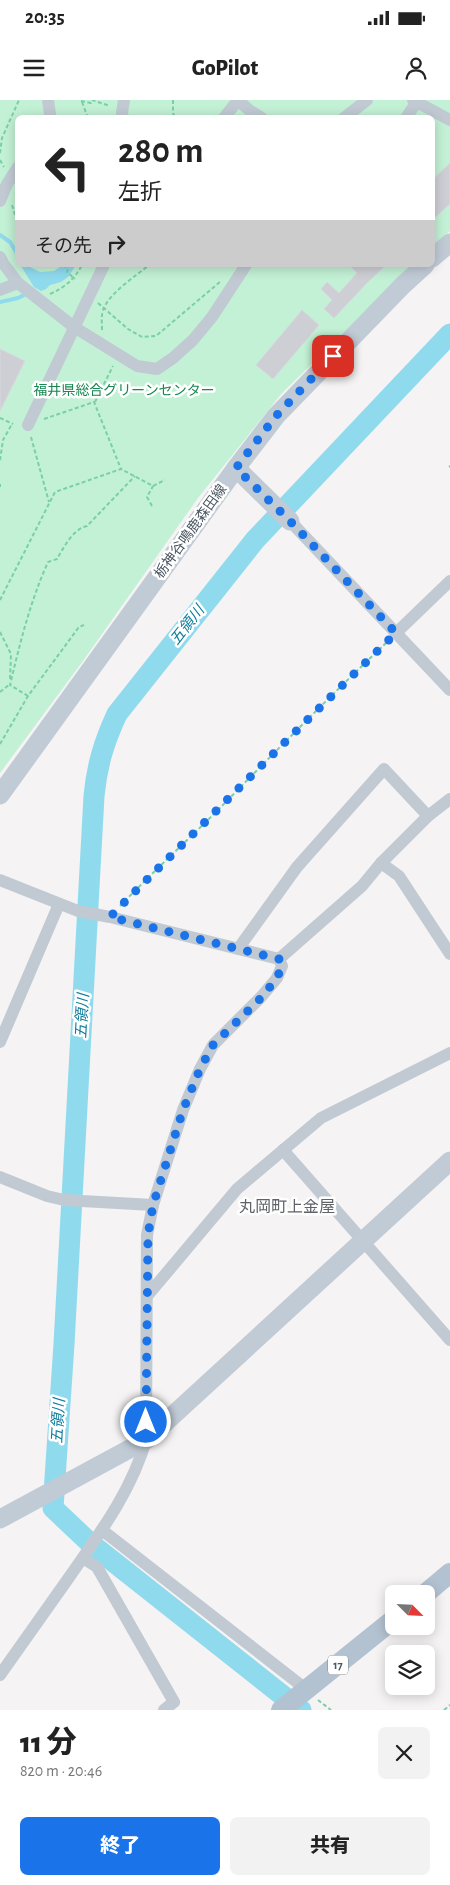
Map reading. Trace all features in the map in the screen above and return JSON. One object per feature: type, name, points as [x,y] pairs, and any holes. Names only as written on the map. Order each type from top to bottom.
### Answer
[{"type":"main road","points":[[435,255],[450,242]]},
{"type":"main road","name":"栃神谷鳴鹿森田線","points":[[0,795],[236,468],[276,416],[423,267]]},
{"type":"main road","points":[[236,468],[290,521]]},
{"type":"main road","points":[[0,1519],[146,1440],[450,1162]]},
{"type":"main road","points":[[435,1586],[450,1573]]},
{"type":"main road","name":"17","points":[[281,1710],[385,1626]]},
{"type":"street","points":[[48,100],[50,115]]},
{"type":"street","points":[[226,115],[238,100],[257,115]]},
{"type":"street","points":[[348,115],[367,100]]},
{"type":"street","points":[[408,115],[416,101],[450,120]]},
{"type":"street","points":[[0,201],[15,172]]},
{"type":"street","points":[[0,257],[18,283],[74,327],[136,366],[157,369],[173,358],[212,317],[245,267]]},
{"type":"street","points":[[28,425],[103,267]]},
{"type":"street","points":[[0,290],[18,283]]},
{"type":"street","points":[[290,521],[450,690]]},
{"type":"street","points":[[396,633],[450,581]]},
{"type":"street","points":[[238,949],[297,868],[384,769],[428,816]]},
{"type":"street","points":[[279,959],[362,886],[381,863],[428,816],[450,798]]},
{"type":"street","points":[[381,863],[399,876],[450,954]]},
{"type":"street","points":[[0,880],[78,911],[110,917],[279,959]]},
{"type":"street","points":[[0,1042],[59,904]]},
{"type":"street","points":[[0,1675],[102,1530],[130,1485],[141,1459],[146,1440],[148,1235],[153,1205],[183,1110],[200,1069],[213,1045],[261,998],[277,978],[282,966],[279,959]]},
{"type":"street","points":[[148,1295],[237,1189],[321,1118],[450,1053]]},
{"type":"street","points":[[283,1150],[450,1340]]},
{"type":"street","points":[[0,1176],[47,1196],[64,1200],[153,1205]]},
{"type":"street","points":[[102,1530],[307,1690]]},
{"type":"street","points":[[83,1558],[97,1568],[174,1702],[164,1710]]},
{"type":"path","points":[[0,154],[2,138],[19,100]]},
{"type":"path","points":[[81,100],[91,103],[92,100],[123,109]]},
{"type":"path","points":[[81,100],[87,115]]},
{"type":"path","points":[[173,100],[174,115]]},
{"type":"path","points":[[66,267],[68,269],[67,272],[74,279]]},
{"type":"path","points":[[37,299],[63,288],[74,279],[81,267]]},
{"type":"path","points":[[147,267],[116,293],[103,308],[101,318],[103,335],[113,352],[94,402],[121,468],[153,486]]},
{"type":"path","points":[[89,295],[128,329],[142,337],[156,336],[216,284],[226,278],[235,280]]},
{"type":"path","points":[[0,418],[12,424],[28,425],[94,402]]},
{"type":"path","points":[[0,460],[3,440],[12,424]]},
{"type":"path","points":[[28,425],[50,503]]},
{"type":"path","points":[[0,600],[55,492],[121,468]]},
{"type":"path","points":[[0,692],[10,685],[21,638],[36,589],[48,562],[57,559],[79,528],[86,526],[135,476]]},
{"type":"path","points":[[152,506],[147,497],[153,486],[165,480]]},
{"type":"path","points":[[0,744],[28,696],[79,628],[84,625]]},
{"type":"path","points":[[0,632],[11,654],[10,685]]},
{"type":"path","points":[[110,917],[310,716],[396,633]]},
{"type":"path","points":[[10,685],[28,696]]},
{"type":"path","points":[[444,1710],[450,1705]]},
{"type":"green space","name":"福井県総合グリーンセンター","points":[[0,100],[450,100],[450,231],[435,245],[435,115],[15,115],[15,267],[412,267],[282,393],[198,498],[83,661],[0,773]]},
{"type":"water","points":[[22,267],[30,267],[40,272],[54,271],[60,267],[75,267],[68,277],[61,282],[50,285],[41,291],[34,287]]},
{"type":"building","points":[[450,163],[450,204],[435,217],[435,177]]},
{"type":"building","points":[[351,267],[384,267],[334,318],[324,309],[332,300],[321,289],[327,282],[339,293],[357,273]]},
{"type":"building","points":[[302,310],[319,325],[273,379],[256,365]]},
{"type":"building","points":[[0,349],[25,361],[0,411]]},
{"type":"waterway","points":[[0,235],[10,242],[15,250]]},
{"type":"waterway","points":[[0,302],[26,294]]},
{"type":"waterway","name":"五領川","points":[[301,1710],[91,1544],[53,1508],[64,1344],[94,796],[102,754],[117,714],[255,540],[450,334]]},
{"type":"district","name":"丸岡町上金屋","points":[[287,1206]]},
{"type":"route","points":[[146,1422],[148,1235],[153,1205],[183,1110],[200,1069],[213,1045],[261,998],[277,978],[282,966],[279,959],[110,917],[317,709],[396,633],[270,500],[236,468],[276,416],[333,356]]}]
